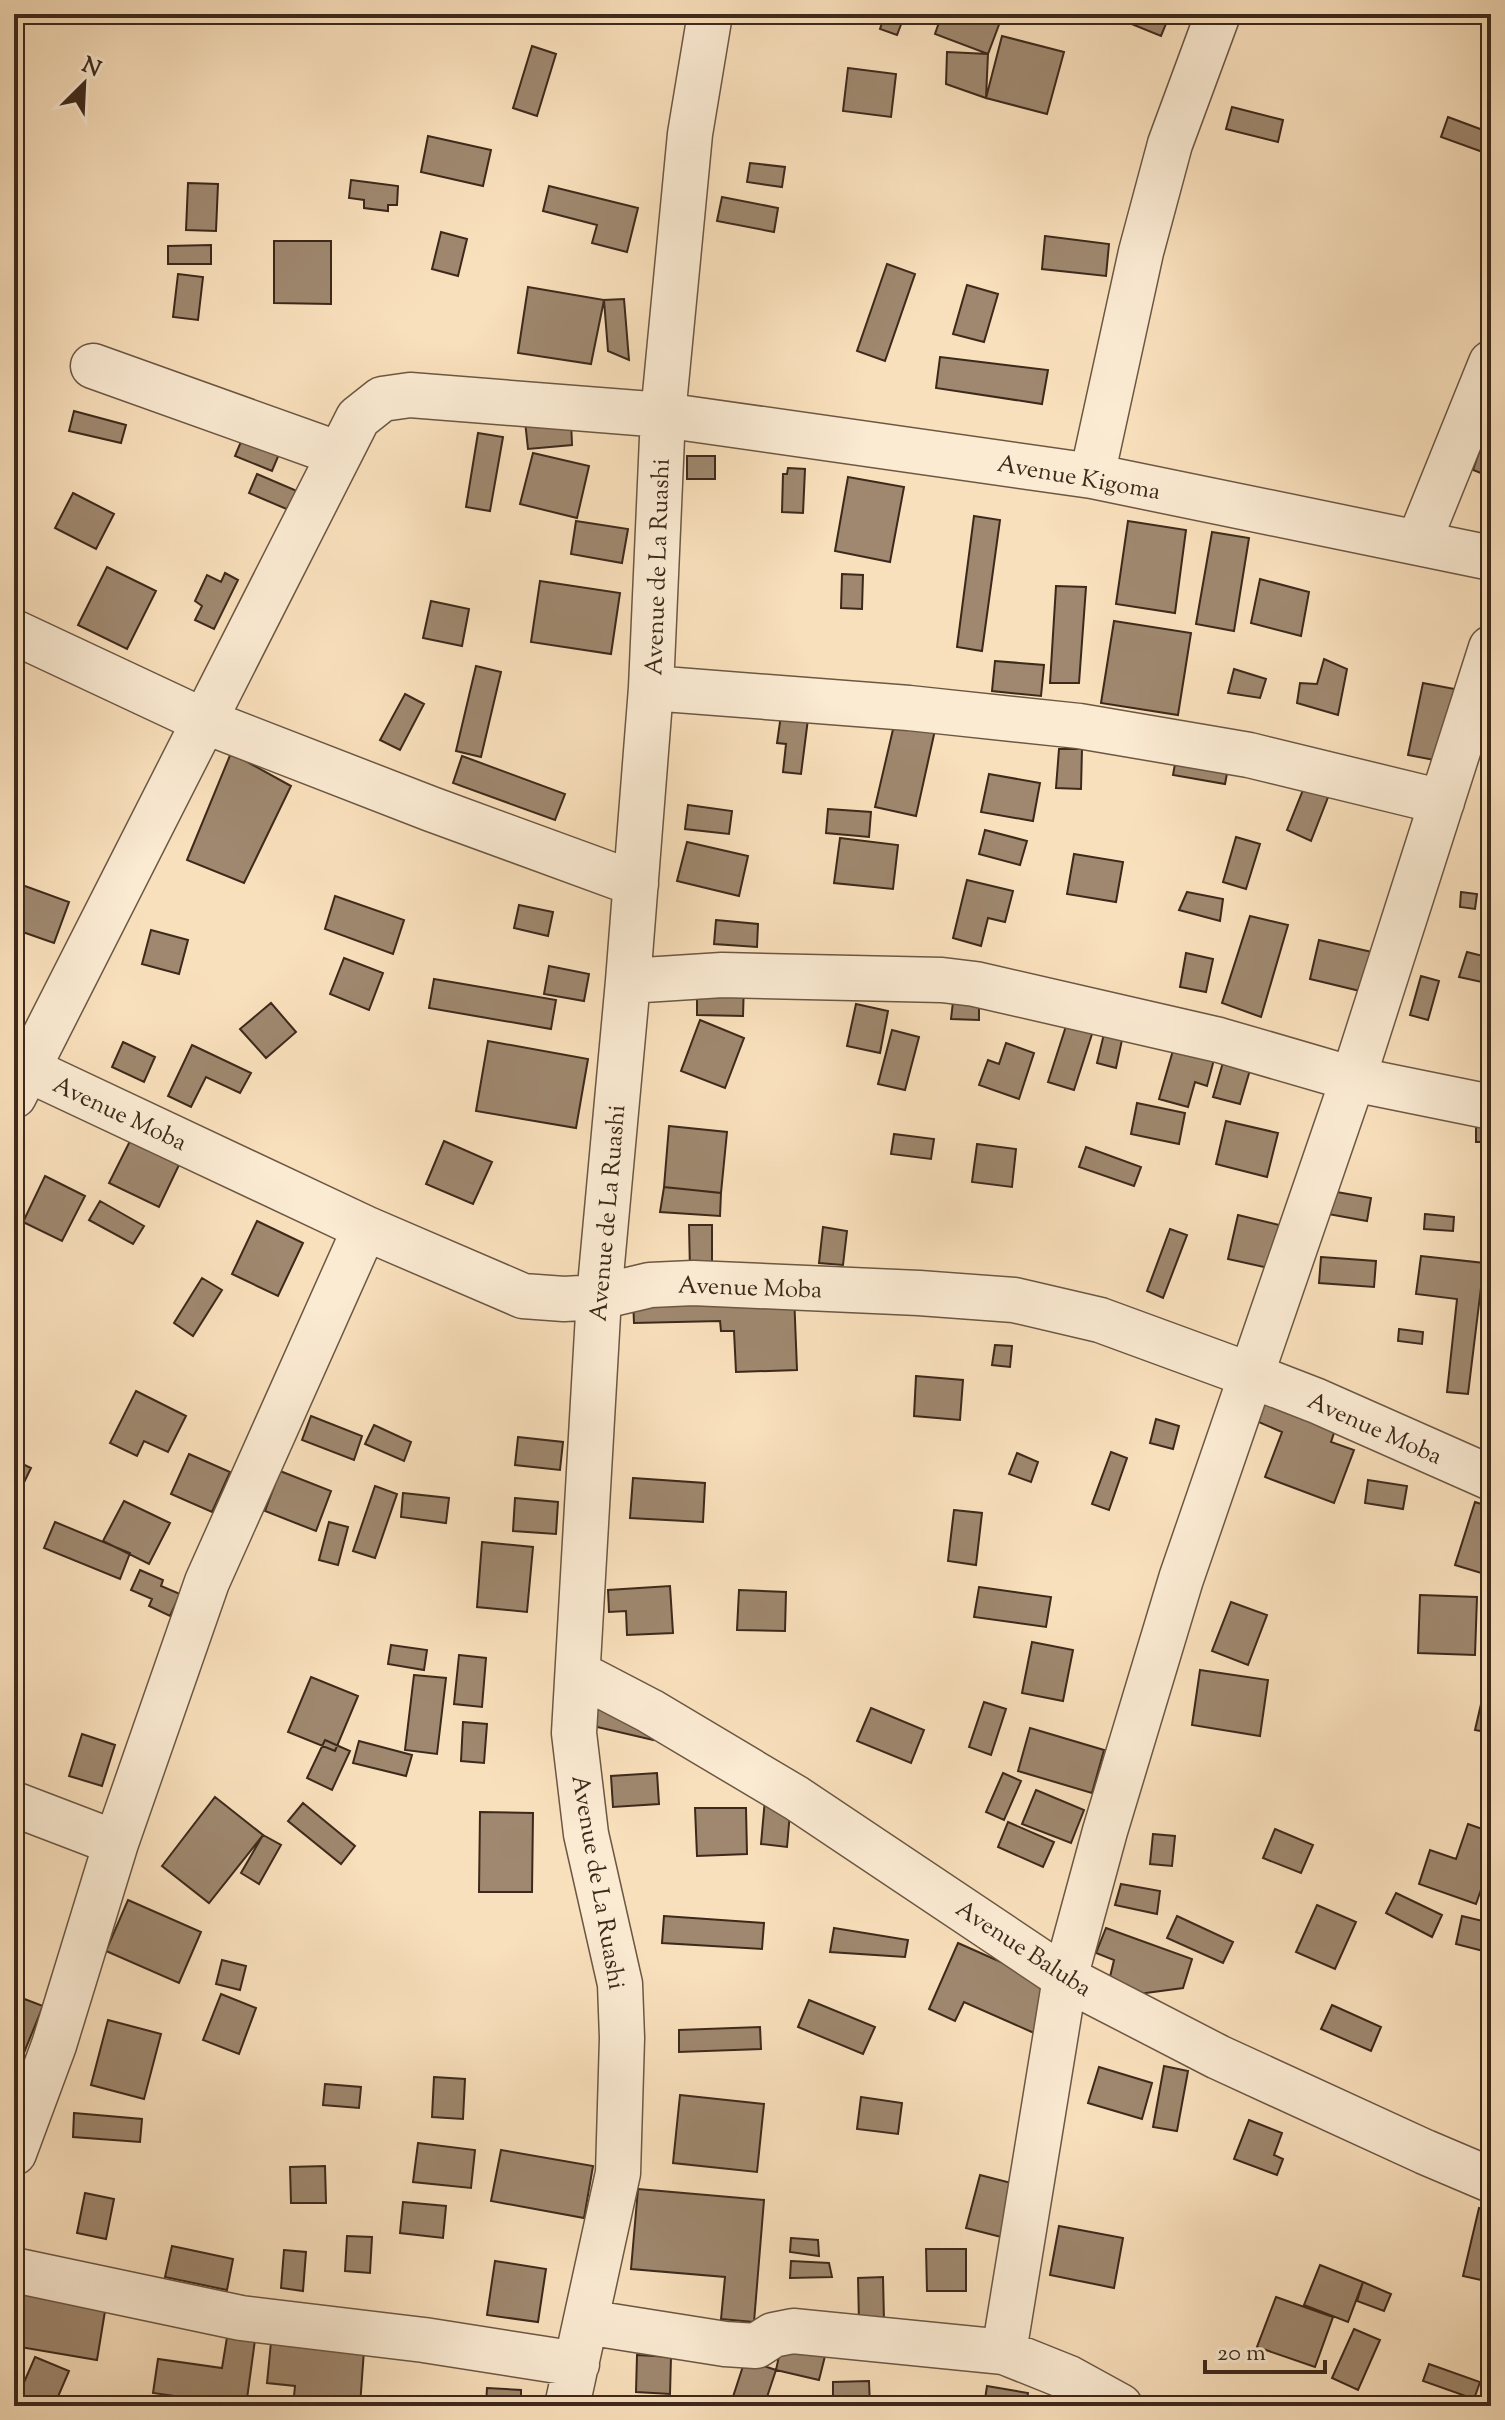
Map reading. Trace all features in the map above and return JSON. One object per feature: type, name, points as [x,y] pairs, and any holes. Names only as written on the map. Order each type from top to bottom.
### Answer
[{"type":"street","name":"Avenue de La Ruashi","points":[[567,2406],[618,2173],[622,2038],[620,1984],[584,1820],[574,1733],[599,1297],[651,688],[663,415],[690,134],[710,14]]},
{"type":"street","points":[[1092,476],[1141,252],[1170,144],[1218,14]]},
{"type":"street","points":[[1419,541],[1491,363]]},
{"type":"street","points":[[93,366],[339,454]]},
{"type":"street","name":"Avenue Kigoma","points":[[21,1082],[358,418],[372,404],[394,395],[663,415],[1092,476],[1491,558]]},
{"type":"street","points":[[14,632],[204,721],[636,884]]},
{"type":"street","points":[[1004,2352],[1065,1978],[1105,1831],[1181,1579],[1353,1079],[1491,648]]},
{"type":"street","points":[[651,688],[909,708],[1079,726],[1249,755],[1442,802]]},
{"type":"street","points":[[628,981],[722,975],[942,980],[975,984],[1219,1040],[1353,1079],[1491,1107]]},
{"type":"street","name":"Avenue Moba","points":[[21,1082],[523,1296],[564,1299],[599,1297],[650,1285],[693,1283],[1014,1300],[1100,1320],[1250,1375],[1317,1401],[1491,1478]]},
{"type":"street","points":[[14,2153],[54,2045],[116,1843],[207,1582],[365,1228]]},
{"type":"street","name":"Avenue Baluba","points":[[579,1674],[650,1711],[796,1798],[1065,1978],[1218,2057],[1491,2180]]},
{"type":"street","points":[[14,1804],[116,1843]]},
{"type":"street","points":[[14,2270],[241,2318],[424,2340],[577,2364]]},
{"type":"street","points":[[586,2322],[725,2344],[756,2346],[773,2335],[793,2331],[1004,2352],[1069,2378],[1120,2406]]},
{"type":"building","points":[[885,14],[905,14],[897,35],[880,29]]},
{"type":"building","points":[[942,14],[1003,14],[988,54],[935,34]]},
{"type":"building","points":[[1107,14],[1170,14],[1161,36]]},
{"type":"building","points":[[1002,36],[1064,52],[1047,114],[986,98]]},
{"type":"building","points":[[532,46],[556,54],[537,116],[513,108]]},
{"type":"building","points":[[947,52],[988,54],[986,98],[946,84]]},
{"type":"building","points":[[848,68],[896,74],[891,117],[843,111]]},
{"type":"building","points":[[1232,107],[1283,120],[1278,142],[1226,129]]},
{"type":"building","points":[[1448,117],[1491,133],[1491,155],[1441,137]]},
{"type":"building","points":[[428,136],[491,150],[483,186],[421,172]]},
{"type":"building","points":[[750,163],[785,167],[782,187],[747,182]]},
{"type":"building","points":[[351,180],[398,186],[397,205],[388,205],[388,211],[364,208],[364,200],[349,198]]},
{"type":"building","points":[[188,183],[218,184],[216,231],[186,230]]},
{"type":"building","points":[[549,186],[638,208],[627,252],[592,243],[597,225],[543,211]]},
{"type":"building","points":[[722,197],[778,208],[774,232],[717,221]]},
{"type":"building","points":[[441,232],[467,239],[458,276],[432,269]]},
{"type":"building","points":[[1045,236],[1109,244],[1106,276],[1042,269]]},
{"type":"building","points":[[274,241],[331,241],[331,304],[274,303]]},
{"type":"building","points":[[211,245],[211,264],[168,264],[168,246]]},
{"type":"building","points":[[887,264],[915,274],[885,361],[857,351]]},
{"type":"building","points":[[178,274],[203,277],[198,320],[173,317]]},
{"type":"building","points":[[967,285],[998,294],[984,342],[953,334]]},
{"type":"building","points":[[528,287],[604,300],[591,364],[518,353]]},
{"type":"building","points":[[624,299],[629,360],[608,351],[604,300]]},
{"type":"building","points":[[940,357],[1048,370],[1042,404],[936,388]]},
{"type":"building","points":[[74,411],[126,425],[121,443],[69,431]]},
{"type":"building","points":[[571,420],[572,445],[528,449],[525,421]]},
{"type":"building","points":[[1491,421],[1491,477],[1473,470]]},
{"type":"building","points":[[245,432],[282,447],[272,471],[235,456]]},
{"type":"building","points":[[478,433],[503,437],[490,511],[466,507]]},
{"type":"building","points":[[533,453],[589,466],[577,518],[520,504]]},
{"type":"building","points":[[687,456],[715,456],[715,479],[687,479]]},
{"type":"building","points":[[788,468],[805,469],[803,513],[782,512],[783,474],[787,474]]},
{"type":"building","points":[[257,474],[304,494],[296,513],[249,493]]},
{"type":"building","points":[[848,477],[904,487],[890,562],[835,551]]},
{"type":"building","points":[[73,493],[114,514],[96,549],[55,528]]},
{"type":"building","points":[[974,516],[1000,520],[982,651],[957,647]]},
{"type":"building","points":[[576,521],[628,529],[622,563],[571,554]]},
{"type":"building","points":[[1128,521],[1186,530],[1175,613],[1116,604]]},
{"type":"building","points":[[1212,532],[1249,538],[1234,631],[1196,624]]},
{"type":"building","points":[[107,567],[156,591],[127,649],[78,625]]},
{"type":"building","points":[[225,573],[238,580],[214,629],[195,620],[202,606],[195,601],[207,575],[221,582]]},
{"type":"building","points":[[842,574],[863,575],[862,609],[841,608]]},
{"type":"building","points":[[1260,579],[1309,592],[1301,636],[1251,623]]},
{"type":"building","points":[[540,581],[620,593],[611,654],[531,642]]},
{"type":"building","points":[[1056,586],[1086,587],[1079,683],[1050,683]]},
{"type":"building","points":[[431,601],[469,609],[462,646],[423,638]]},
{"type":"building","points":[[1114,621],[1191,633],[1178,715],[1101,703]]},
{"type":"building","points":[[1324,659],[1347,669],[1338,715],[1297,703],[1300,683],[1317,684]]},
{"type":"building","points":[[995,661],[1044,665],[1041,696],[992,691]]},
{"type":"building","points":[[476,666],[501,672],[481,757],[456,751]]},
{"type":"building","points":[[1234,669],[1266,679],[1260,698],[1228,693]]},
{"type":"building","points":[[1423,683],[1465,691],[1450,763],[1408,755]]},
{"type":"building","points":[[405,694],[424,704],[400,750],[380,740]]},
{"type":"building","points":[[897,712],[937,721],[916,816],[875,807]]},
{"type":"building","points":[[781,715],[808,719],[801,774],[783,772],[786,744],[777,743]]},
{"type":"building","points":[[1059,749],[1082,749],[1081,789],[1056,788]]},
{"type":"building","points":[[231,753],[291,786],[244,883],[187,860]]},
{"type":"building","points":[[1177,753],[1229,763],[1225,784],[1173,775]]},
{"type":"building","points":[[462,756],[565,794],[555,820],[453,783]]},
{"type":"building","points":[[989,774],[1040,783],[1033,821],[981,812]]},
{"type":"building","points":[[1307,780],[1332,787],[1311,841],[1287,830]]},
{"type":"building","points":[[688,805],[732,811],[729,834],[685,829]]},
{"type":"building","points":[[828,809],[871,812],[869,837],[826,833]]},
{"type":"building","points":[[985,830],[1027,841],[1020,865],[979,854]]},
{"type":"building","points":[[1236,837],[1260,844],[1246,889],[1223,882]]},
{"type":"building","points":[[840,838],[898,845],[893,889],[834,883]]},
{"type":"building","points":[[687,842],[748,856],[739,896],[677,881]]},
{"type":"building","points":[[1074,854],[1123,862],[1116,902],[1067,894]]},
{"type":"building","points":[[967,880],[1013,891],[1005,922],[988,918],[981,946],[953,938]]},
{"type":"building","points":[[14,882],[69,902],[54,943],[14,929]]},
{"type":"building","points":[[1187,892],[1223,899],[1220,921],[1179,910]]},
{"type":"building","points":[[1461,892],[1477,894],[1475,909],[1460,907]]},
{"type":"building","points":[[335,896],[404,920],[393,954],[325,929]]},
{"type":"building","points":[[519,905],[553,912],[548,936],[514,928]]},
{"type":"building","points":[[1250,916],[1288,925],[1261,1017],[1222,1003]]},
{"type":"building","points":[[716,920],[758,924],[757,947],[714,944]]},
{"type":"building","points":[[151,930],[188,940],[179,974],[142,964]]},
{"type":"building","points":[[1319,940],[1372,952],[1360,991],[1310,979]]},
{"type":"building","points":[[1467,952],[1491,958],[1491,984],[1459,977]]},
{"type":"building","points":[[1186,953],[1213,959],[1206,992],[1180,987]]},
{"type":"building","points":[[344,958],[383,973],[369,1010],[330,994]]},
{"type":"building","points":[[549,966],[589,974],[584,1001],[544,994]]},
{"type":"building","points":[[1421,976],[1439,981],[1428,1020],[1410,1015]]},
{"type":"building","points":[[434,979],[556,1000],[551,1029],[429,1008]]},
{"type":"building","points":[[14,980],[22,982],[14,1009]]},
{"type":"building","points":[[697,981],[744,982],[743,1016],[697,1015]]},
{"type":"building","points":[[954,993],[979,994],[979,1020],[951,1019]]},
{"type":"building","points":[[271,1003],[296,1032],[266,1058],[240,1029]]},
{"type":"building","points":[[856,1004],[888,1011],[880,1053],[847,1046]]},
{"type":"building","points":[[1108,1017],[1126,1021],[1116,1068],[1097,1063]]},
{"type":"building","points":[[700,1020],[744,1038],[725,1088],[681,1071]]},
{"type":"building","points":[[1067,1023],[1093,1031],[1074,1090],[1048,1082]]},
{"type":"building","points":[[892,1030],[919,1037],[905,1090],[878,1084]]},
{"type":"building","points":[[1176,1040],[1216,1052],[1207,1086],[1195,1082],[1188,1107],[1159,1099]]},
{"type":"building","points":[[488,1041],[588,1059],[576,1128],[476,1111]]},
{"type":"building","points":[[123,1042],[155,1057],[144,1082],[112,1067]]},
{"type":"building","points":[[1006,1043],[1034,1053],[1019,1099],[979,1085],[988,1060],[999,1064]]},
{"type":"building","points":[[192,1045],[251,1073],[240,1093],[206,1077],[191,1107],[168,1096]]},
{"type":"building","points":[[1228,1045],[1255,1053],[1240,1104],[1213,1097]]},
{"type":"building","points":[[1137,1103],[1185,1113],[1179,1144],[1131,1134]]},
{"type":"building","points":[[1226,1121],[1278,1133],[1267,1177],[1216,1164]]},
{"type":"building","points":[[1476,1123],[1491,1123],[1491,1142],[1476,1142]]},
{"type":"building","points":[[669,1126],[727,1132],[721,1193],[664,1187]]},
{"type":"building","points":[[894,1134],[934,1139],[931,1159],[891,1154]]},
{"type":"building","points":[[130,1141],[179,1165],[159,1207],[109,1183]]},
{"type":"building","points":[[444,1141],[492,1162],[473,1204],[426,1184]]},
{"type":"building","points":[[977,1144],[1016,1149],[1012,1187],[972,1182]]},
{"type":"building","points":[[1086,1147],[1141,1167],[1134,1186],[1079,1167]]},
{"type":"building","points":[[45,1176],[85,1196],[62,1241],[23,1222]]},
{"type":"building","points":[[664,1187],[721,1193],[720,1216],[660,1212]]},
{"type":"building","points":[[1331,1191],[1371,1198],[1367,1221],[1328,1214]]},
{"type":"building","points":[[100,1201],[144,1226],[133,1244],[89,1220]]},
{"type":"building","points":[[1425,1214],[1454,1217],[1453,1231],[1424,1229]]},
{"type":"building","points":[[1238,1215],[1283,1226],[1273,1269],[1228,1259]]},
{"type":"building","points":[[257,1221],[303,1243],[278,1296],[232,1274]]},
{"type":"building","points":[[689,1225],[712,1225],[712,1269],[690,1270]]},
{"type":"building","points":[[823,1227],[847,1231],[843,1265],[819,1263]]},
{"type":"building","points":[[1170,1229],[1187,1235],[1163,1298],[1147,1291]]},
{"type":"building","points":[[1421,1256],[1484,1263],[1468,1394],[1447,1392],[1457,1299],[1416,1294]]},
{"type":"building","points":[[1321,1257],[1376,1261],[1374,1287],[1319,1283]]},
{"type":"building","points":[[202,1278],[222,1290],[193,1336],[174,1323]]},
{"type":"building","points":[[794,1294],[797,1370],[736,1372],[734,1331],[721,1331],[720,1321],[634,1323],[633,1299]]},
{"type":"building","points":[[1399,1329],[1423,1332],[1422,1344],[1398,1341]]},
{"type":"building","points":[[995,1345],[1012,1346],[1010,1367],[992,1365]]},
{"type":"building","points":[[916,1376],[963,1380],[960,1420],[914,1416]]},
{"type":"building","points":[[1265,1390],[1339,1418],[1331,1442],[1354,1450],[1334,1503],[1265,1477],[1282,1432],[1254,1420]]},
{"type":"building","points":[[136,1391],[186,1416],[168,1452],[144,1441],[137,1456],[110,1443]]},
{"type":"building","points":[[311,1416],[362,1436],[354,1460],[302,1440]]},
{"type":"building","points":[[1156,1419],[1179,1426],[1173,1449],[1150,1443]]},
{"type":"building","points":[[374,1425],[411,1442],[404,1461],[365,1444]]},
{"type":"building","points":[[518,1437],[563,1442],[560,1470],[515,1465]]},
{"type":"building","points":[[1111,1452],[1127,1458],[1109,1510],[1092,1504]]},
{"type":"building","points":[[1017,1453],[1038,1462],[1031,1482],[1009,1474]]},
{"type":"building","points":[[189,1454],[230,1472],[212,1512],[171,1494]]},
{"type":"building","points":[[14,1460],[31,1468],[14,1503]]},
{"type":"building","points":[[280,1471],[331,1491],[316,1531],[265,1511]]},
{"type":"building","points":[[633,1478],[705,1483],[703,1522],[630,1518]]},
{"type":"building","points":[[1368,1480],[1407,1486],[1403,1509],[1365,1503]]},
{"type":"building","points":[[375,1486],[397,1494],[375,1558],[353,1551]]},
{"type":"building","points":[[403,1493],[449,1498],[446,1523],[401,1517]]},
{"type":"building","points":[[515,1498],[558,1502],[556,1534],[513,1531]]},
{"type":"building","points":[[124,1501],[170,1523],[149,1564],[103,1541]]},
{"type":"building","points":[[1475,1502],[1491,1507],[1491,1576],[1455,1565]]},
{"type":"building","points":[[954,1510],[982,1513],[976,1565],[948,1561]]},
{"type":"building","points":[[55,1522],[130,1553],[120,1579],[44,1548]]},
{"type":"building","points":[[329,1522],[348,1527],[338,1565],[319,1560]]},
{"type":"building","points":[[482,1542],[533,1547],[527,1612],[477,1607]]},
{"type":"building","points":[[140,1570],[163,1580],[161,1586],[180,1594],[170,1616],[149,1606],[152,1599],[131,1590]]},
{"type":"building","points":[[670,1586],[673,1633],[627,1635],[626,1611],[609,1612],[608,1590]]},
{"type":"building","points":[[979,1587],[1051,1597],[1046,1627],[974,1617]]},
{"type":"building","points":[[739,1590],[786,1592],[785,1631],[737,1630]]},
{"type":"building","points":[[1420,1595],[1477,1597],[1475,1655],[1418,1653]]},
{"type":"building","points":[[1231,1602],[1267,1615],[1248,1665],[1212,1651]]},
{"type":"building","points":[[1032,1642],[1073,1650],[1063,1701],[1022,1693]]},
{"type":"building","points":[[391,1645],[427,1650],[424,1670],[388,1664]]},
{"type":"building","points":[[459,1655],[486,1658],[482,1707],[454,1704]]},
{"type":"building","points":[[1200,1670],[1268,1680],[1260,1736],[1192,1725]]},
{"type":"building","points":[[414,1675],[446,1678],[437,1754],[405,1750]]},
{"type":"building","points":[[311,1677],[358,1696],[335,1751],[288,1732]]},
{"type":"building","points":[[1485,1687],[1491,1688],[1491,1733],[1475,1730]]},
{"type":"building","points":[[599,1699],[649,1711],[653,1740],[593,1726]]},
{"type":"building","points":[[984,1702],[1006,1709],[991,1755],[969,1747]]},
{"type":"building","points":[[871,1708],[924,1730],[911,1763],[857,1741]]},
{"type":"building","points":[[463,1722],[487,1724],[484,1763],[461,1761]]},
{"type":"building","points":[[1030,1728],[1104,1750],[1092,1793],[1018,1771]]},
{"type":"building","points":[[82,1734],[115,1745],[102,1786],[69,1776]]},
{"type":"building","points":[[325,1740],[350,1751],[332,1790],[307,1778]]},
{"type":"building","points":[[359,1741],[412,1755],[406,1776],[353,1763]]},
{"type":"building","points":[[657,1773],[659,1804],[613,1807],[611,1776]]},
{"type":"building","points":[[1003,1773],[1021,1781],[1004,1820],[986,1812]]},
{"type":"building","points":[[1036,1790],[1084,1810],[1071,1843],[1022,1824]]},
{"type":"building","points":[[215,1797],[263,1835],[209,1903],[162,1866]]},
{"type":"building","points":[[765,1799],[791,1801],[787,1847],[761,1844]]},
{"type":"building","points":[[303,1803],[355,1846],[341,1864],[288,1821]]},
{"type":"building","points":[[695,1808],[746,1808],[747,1854],[697,1856]]},
{"type":"building","points":[[480,1812],[533,1813],[532,1892],[479,1892]]},
{"type":"building","points":[[1008,1822],[1054,1842],[1043,1867],[998,1847]]},
{"type":"building","points":[[1468,1824],[1491,1832],[1491,1861],[1476,1904],[1419,1884],[1430,1850],[1456,1859]]},
{"type":"building","points":[[1275,1829],[1313,1845],[1301,1873],[1263,1858]]},
{"type":"building","points":[[1153,1834],[1175,1836],[1172,1866],[1150,1864]]},
{"type":"building","points":[[263,1835],[281,1845],[259,1884],[241,1873]]},
{"type":"building","points":[[1121,1884],[1160,1891],[1157,1914],[1115,1905]]},
{"type":"building","points":[[1396,1893],[1442,1915],[1432,1937],[1386,1913]]},
{"type":"building","points":[[128,1900],[201,1932],[179,1983],[106,1951]]},
{"type":"building","points":[[1317,1905],[1356,1922],[1335,1969],[1296,1952]]},
{"type":"building","points":[[664,1916],[764,1923],[762,1949],[662,1943]]},
{"type":"building","points":[[1177,1916],[1233,1942],[1223,1963],[1167,1938]]},
{"type":"building","points":[[1462,1916],[1491,1923],[1491,1953],[1456,1944]]},
{"type":"building","points":[[834,1928],[908,1940],[905,1957],[830,1952]]},
{"type":"building","points":[[1106,1928],[1192,1959],[1183,1988],[1131,1995],[1109,1981],[1114,1960],[1096,1953]]},
{"type":"building","points":[[958,1943],[1055,1986],[1034,2033],[964,2002],[955,2021],[929,2009]]},
{"type":"building","points":[[222,1960],[246,1966],[240,1990],[216,1984]]},
{"type":"building","points":[[221,1994],[256,2008],[239,2054],[203,2040]]},
{"type":"building","points":[[14,1995],[43,2006],[19,2065],[14,2063]]},
{"type":"building","points":[[809,2000],[875,2027],[863,2054],[798,2027]]},
{"type":"building","points":[[1332,2005],[1381,2027],[1371,2051],[1321,2029]]},
{"type":"building","points":[[108,2020],[161,2034],[144,2099],[91,2085]]},
{"type":"building","points":[[760,2027],[761,2049],[679,2052],[679,2030]]},
{"type":"building","points":[[1164,2066],[1188,2071],[1177,2131],[1153,2127]]},
{"type":"building","points":[[1099,2067],[1152,2083],[1142,2119],[1088,2103]]},
{"type":"building","points":[[434,2077],[465,2079],[463,2119],[432,2117]]},
{"type":"building","points":[[325,2084],[361,2087],[359,2108],[323,2105]]},
{"type":"building","points":[[680,2095],[764,2104],[757,2172],[673,2163]]},
{"type":"building","points":[[861,2097],[902,2103],[898,2134],[857,2129]]},
{"type":"building","points":[[74,2113],[142,2119],[140,2142],[73,2137]]},
{"type":"building","points":[[1249,2120],[1282,2133],[1274,2155],[1283,2159],[1277,2175],[1234,2159]]},
{"type":"building","points":[[418,2143],[475,2150],[471,2188],[413,2182]]},
{"type":"building","points":[[501,2150],[593,2166],[584,2218],[491,2201]]},
{"type":"building","points":[[325,2166],[326,2203],[291,2203],[290,2167]]},
{"type":"building","points":[[980,2175],[1023,2186],[1009,2239],[966,2228]]},
{"type":"building","points":[[638,2189],[764,2200],[754,2322],[721,2319],[725,2277],[631,2269]]},
{"type":"building","points":[[85,2193],[114,2199],[106,2239],[77,2233]]},
{"type":"building","points":[[403,2202],[446,2206],[443,2238],[400,2233]]},
{"type":"building","points":[[1479,2208],[1491,2211],[1490,2282],[1463,2276]]},
{"type":"building","points":[[1059,2226],[1123,2238],[1114,2288],[1050,2275]]},
{"type":"building","points":[[347,2236],[372,2237],[370,2273],[345,2271]]},
{"type":"building","points":[[791,2238],[818,2240],[819,2256],[790,2252]]},
{"type":"building","points":[[172,2246],[233,2259],[227,2290],[165,2277]]},
{"type":"building","points":[[926,2249],[966,2249],[966,2291],[927,2291]]},
{"type":"building","points":[[284,2250],[306,2252],[303,2291],[281,2288]]},
{"type":"building","points":[[495,2261],[546,2269],[538,2322],[487,2315]]},
{"type":"building","points":[[791,2261],[829,2263],[832,2277],[790,2278]]},
{"type":"building","points":[[1320,2265],[1363,2282],[1348,2322],[1304,2305]]},
{"type":"building","points":[[883,2277],[884,2321],[859,2322],[858,2278]]},
{"type":"building","points":[[1363,2282],[1391,2294],[1384,2311],[1357,2301]]},
{"type":"building","points":[[22,2290],[106,2305],[97,2360],[14,2346]]},
{"type":"building","points":[[1276,2297],[1333,2317],[1315,2367],[1257,2347]]},
{"type":"building","points":[[1354,2329],[1380,2340],[1358,2390],[1332,2378]]},
{"type":"building","points":[[227,2337],[255,2340],[246,2406],[153,2393],[158,2359],[222,2368]]},
{"type":"building","points":[[783,2338],[827,2348],[819,2380],[776,2370]]},
{"type":"building","points":[[271,2342],[364,2350],[360,2406],[293,2406],[295,2386],[267,2383]]},
{"type":"building","points":[[637,2355],[671,2357],[670,2394],[636,2392]]},
{"type":"building","points":[[35,2357],[69,2371],[54,2406],[22,2406],[15,2403]]},
{"type":"building","points":[[745,2360],[776,2370],[764,2406],[730,2406]]},
{"type":"building","points":[[1429,2364],[1480,2382],[1474,2399],[1423,2381]]},
{"type":"building","points":[[869,2381],[870,2406],[833,2406],[833,2382]]},
{"type":"building","points":[[987,2386],[1028,2393],[1026,2406],[984,2406]]},
{"type":"building","points":[[487,2388],[521,2390],[521,2406],[486,2406]]}]
